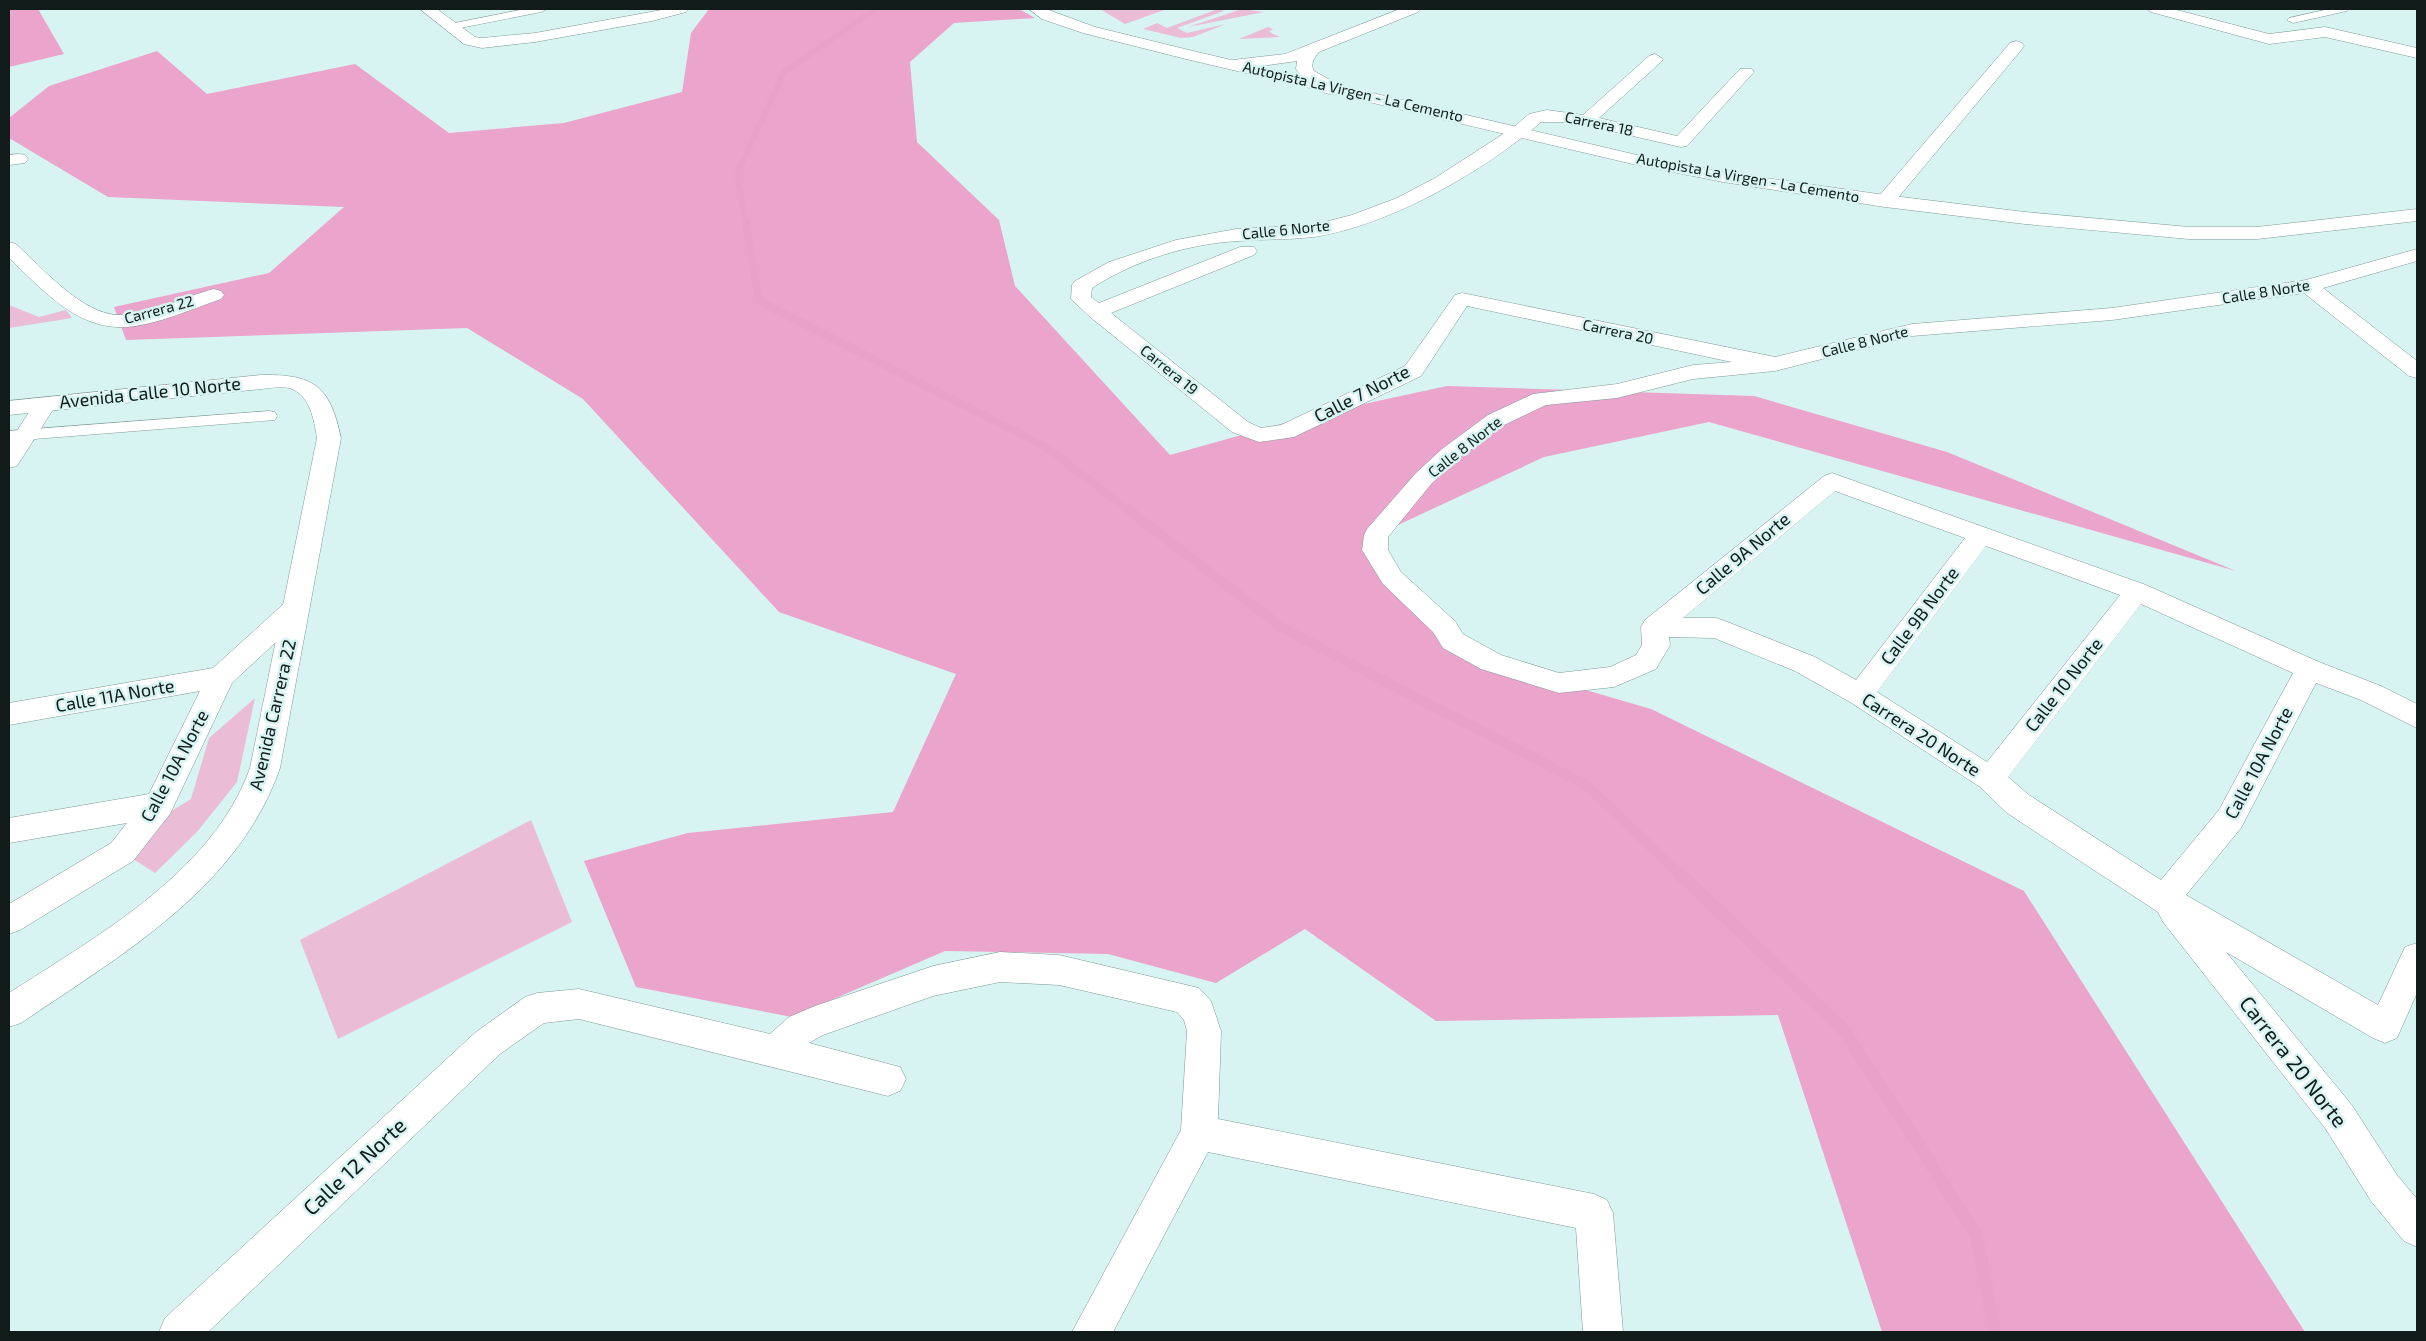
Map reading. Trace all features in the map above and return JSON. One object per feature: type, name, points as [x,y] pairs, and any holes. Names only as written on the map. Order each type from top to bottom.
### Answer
[{"type":"street","points":[[428,9],[450,27],[476,43],[545,35],[680,9]]},
{"type":"street","points":[[450,27],[541,9]]},
{"type":"street","name":"Autopista La Virgen - La Cemento","points":[[1036,9],[1046,16],[1089,30],[1335,90],[1520,131],[1637,160],[1714,175],[1885,200],[2115,228],[2188,233],[2258,233],[2334,226],[2414,214]]},
{"type":"street","points":[[1233,65],[1288,59],[1413,9]]},
{"type":"street","points":[[2156,9],[2269,40],[2324,32]]},
{"type":"street","points":[[2343,9],[2294,20],[2324,32],[2417,53]]},
{"type":"street","points":[[1885,200],[2016,46]]},
{"type":"street","points":[[1314,48],[1306,56],[1304,65],[1308,74],[1318,83],[1335,90]]},
{"type":"street","points":[[1587,120],[1655,59]]},
{"type":"street","name":"Carrera 18","points":[[1520,131],[1535,118],[1546,115],[1587,120],[1681,142],[1746,72]]},
{"type":"street","name":"Calle 6 Norte","points":[[1247,251],[1088,306],[1082,285],[1101,272],[1127,261],[1189,244],[1234,236],[1321,229],[1395,205],[1429,188],[1520,131]]},
{"type":"street","name":"Carrera 22","points":[[9,248],[75,306],[104,319],[118,321],[137,317],[214,295]]},
{"type":"street","name":"Calle 8 Norte","points":[[1654,627],[1656,645],[1646,662],[1614,677],[1559,683],[1491,662],[1453,641],[1447,634],[1446,628],[1392,578],[1375,550],[1376,535],[1424,478],[1450,454],[1496,420],[1541,398],[1617,391],[1693,372],[1775,364],[1912,330],[2112,314],[2308,286],[2417,255]]},
{"type":"street","points":[[2308,286],[2417,370]]},
{"type":"street","name":"Carrera 20","points":[[1462,299],[1775,364]]},
{"type":"street","name":"Calle 7 Norte","points":[[1259,434],[1286,432],[1413,371],[1462,299]]},
{"type":"street","name":"Carrera 19","points":[[1088,306],[1240,427],[1259,434]]},
{"type":"street","name":"Avenida Calle 10 Norte","points":[[9,408],[261,382],[292,382]]},
{"type":"street","name":"Avenida Carrera 22","points":[[9,1012],[157,911],[193,878],[230,836],[254,799],[265,768],[297,607],[303,564],[330,438],[322,408],[312,394],[292,382]]},
{"type":"street","points":[[9,461],[18,435],[45,404]]},
{"type":"street","points":[[18,435],[269,416]]},
{"type":"street","name":"Calle 9A Norte","points":[[1654,627],[1832,481],[1980,536]]},
{"type":"street","points":[[1980,536],[2137,591],[2309,668],[2370,693],[2417,717]]},
{"type":"street","name":"Calle 9B Norte","points":[[1860,695],[1980,536]]},
{"type":"street","name":"Calle 10 Norte","points":[[1990,780],[2137,591]]},
{"type":"street","name":"Calle 10A Norte","points":[[9,920],[122,852],[159,805],[221,677],[297,607]]},
{"type":"street","name":"Carrera 20 Norte","points":[[1654,627],[1701,626],[1728,632],[1805,664],[1860,695],[1990,780],[2018,804],[2164,899],[2385,1027],[2417,958]]},
{"type":"street","name":"Calle 10A Norte","points":[[2164,899],[2230,819],[2309,668]]},
{"type":"street","name":"Calle 11A Norte","points":[[9,714],[221,677]]},
{"type":"street","points":[[9,830],[159,805]]},
{"type":"street","name":"Carrera 20 Norte","points":[[2164,899],[2338,1116],[2384,1188],[2417,1228]]},
{"type":"street","points":[[775,1052],[801,1028],[814,1022],[933,982],[1000,967],[1059,970],[1187,999],[1199,1012],[1204,1031],[1199,1133],[1092,1332]]},
{"type":"street","name":"Calle 12 Norte","points":[[179,1332],[488,1043],[537,1008],[578,1004],[775,1052]]},
{"type":"street","points":[[775,1052],[888,1079]]},
{"type":"street","points":[[1199,1133],[1594,1214],[1603,1332]]},
{"type":"shaded area","points":[[9,9],[38,9],[64,54],[9,67]]},
{"type":"shaded area","points":[[709,9],[1019,9],[1035,18],[954,23],[910,62],[917,142],[999,220],[1015,286],[1170,455],[1313,415],[1447,386],[1754,396],[1947,452],[2236,571],[1709,422],[1544,457],[1370,538],[1376,555],[1483,660],[1651,709],[2024,891],[2305,1332],[1882,1332],[1778,1015],[1436,1021],[1305,929],[1216,983],[1108,954],[945,951],[792,1017],[636,987],[584,861],[688,833],[893,812],[956,674],[779,612],[583,399],[467,328],[126,340],[114,307],[269,273],[344,207],[108,197],[9,138],[9,118],[49,86],[157,51],[207,94],[355,64],[449,133],[564,123],[682,92],[691,33]]},
{"type":"shaded area","points":[[1100,9],[1167,9],[1125,24]]},
{"type":"shaded area","points":[[1218,9],[1224,11],[1177,28],[1187,33],[1226,24],[1193,37],[1181,38],[1143,29],[1157,23],[1167,28]]},
{"type":"shaded area","points":[[1239,10],[1264,12],[1188,27]]},
{"type":"shaded area","points":[[1268,27],[1273,29],[1269,32],[1280,37],[1239,39]]},
{"type":"shaded area","points":[[9,305],[39,317],[66,310],[72,318],[9,328]]},
{"type":"shaded area","points":[[255,698],[237,782],[197,832],[155,873],[127,855],[157,820],[191,799],[209,738]]},
{"type":"shaded area","points":[[531,820],[572,922],[338,1039],[300,940]]},
{"type":"waterway","points":[[746,224],[737,173],[785,71],[873,11]]},
{"type":"waterway","points":[[746,223],[759,301],[1046,447],[1128,510]]},
{"type":"waterway","points":[[1127,509],[1284,629],[1586,785],[1681,875]]},
{"type":"waterway","points":[[1680,874],[1844,1030],[1976,1234],[1995,1332]]}]
